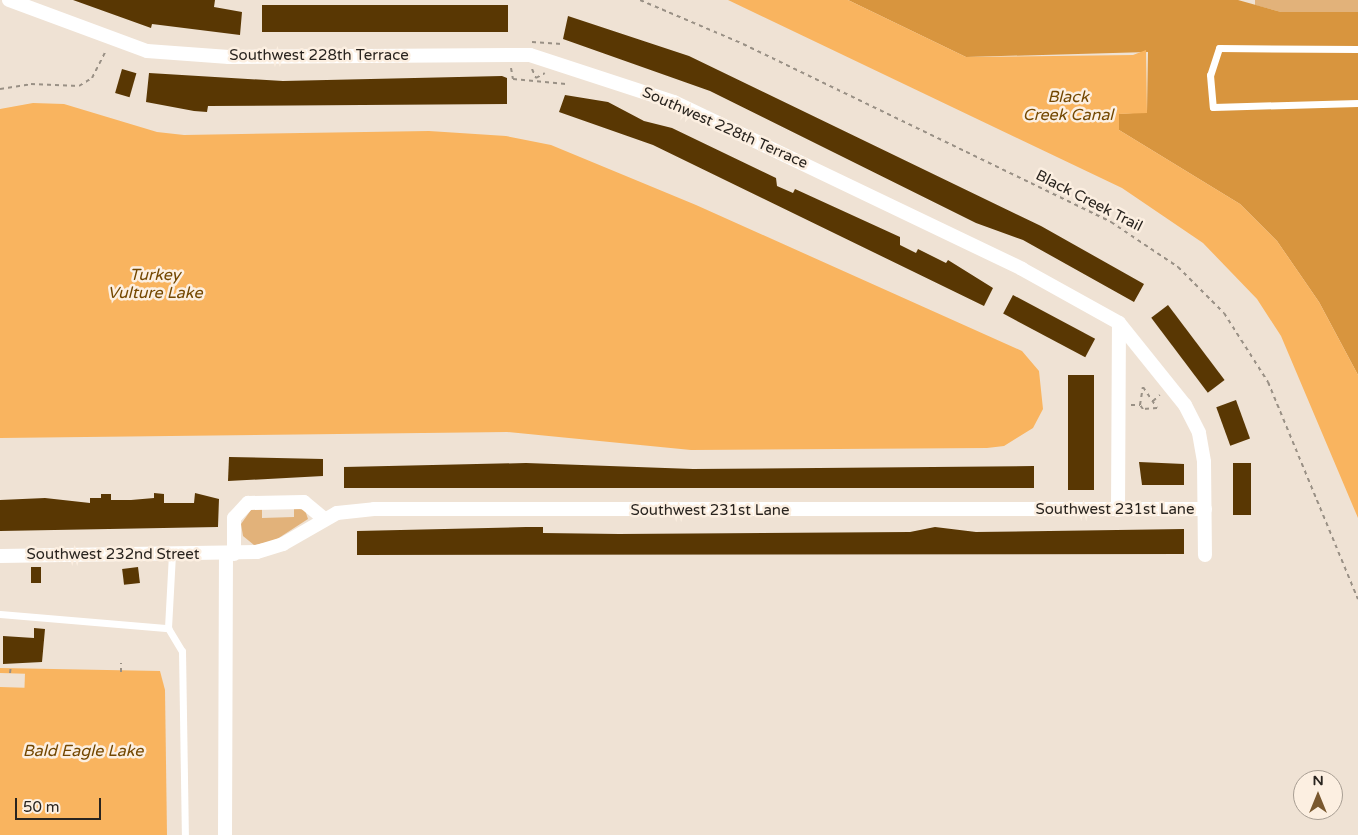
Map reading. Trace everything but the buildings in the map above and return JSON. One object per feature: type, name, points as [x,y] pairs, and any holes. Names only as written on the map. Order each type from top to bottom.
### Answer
[{"type":"street","name":"Southwest 228th Terrace","points":[[9,0],[147,51],[229,57],[512,54],[552,60],[674,102],[1022,269],[1119,323]]},
{"type":"street","points":[[1119,323],[1196,426],[1204,451],[1205,555]]},
{"type":"street","points":[[1118,510],[1119,323]]},
{"type":"street","points":[[225,835],[230,554],[234,518],[248,503],[304,502],[324,519]]},
{"type":"street","name":"Southwest 231st Lane","points":[[230,554],[274,548],[324,519],[374,509],[1205,509]]},
{"type":"street","name":"Southwest 232nd Street","points":[[0,556],[230,554]]},
{"type":"lane","points":[[1358,49],[1219,48],[1210,75],[1213,107],[1358,103]]},
{"type":"lane","points":[[172,554],[168,628],[182,651],[185,835]]},
{"type":"lane","points":[[0,614],[168,628]]},
{"type":"path","name":"Black Creek Trail","points":[[640,0],[743,44],[1111,222],[1178,267],[1224,313],[1268,382],[1358,599]]},
{"type":"path","points":[[0,89],[31,84],[79,86],[92,78],[106,50]]},
{"type":"path","points":[[511,66],[512,78],[566,84]]},
{"type":"path","points":[[532,68],[536,78],[535,82]]},
{"type":"path","points":[[536,78],[546,71]]},
{"type":"path","points":[[1131,405],[1156,409],[1153,400],[1141,387],[1140,405]]},
{"type":"path","points":[[1153,400],[1160,395]]},
{"type":"path","points":[[121,663],[121,672]]},
{"type":"path","points":[[10,665],[10,673]]},
{"type":"shaded area","points":[[848,0],[1238,0],[1281,12],[1358,12],[1358,375],[1319,302],[1277,241],[1240,204],[1119,130],[1119,114],[1147,112],[1148,52],[966,57]]},
{"type":"shaded area","points":[[1255,0],[1358,0],[1358,12],[1281,12],[1255,5]]},
{"type":"shaded area","points":[[262,508],[262,518],[294,517],[294,508],[305,510],[308,519],[274,541],[254,545],[243,536],[241,524],[251,510]]},
{"type":"water","name":"Black Creek Canal","points":[[728,0],[848,0],[966,57],[1133,55],[1146,50],[1147,113],[1119,114],[1119,130],[1240,204],[1277,241],[1319,302],[1358,375],[1358,518],[1281,336],[1257,299],[1203,243],[1122,188]]},
{"type":"water","name":"Turkey Vulture Lake","points":[[33,103],[64,104],[157,132],[184,135],[429,131],[506,136],[551,145],[696,205],[1022,351],[1039,371],[1043,409],[1033,428],[1004,446],[987,448],[691,450],[507,432],[0,438],[0,109]]},
{"type":"water","name":"Bald Eagle Lake","points":[[0,668],[160,671],[165,690],[167,835],[0,835]]},
{"type":"pier","points":[[0,673],[25,674],[24,688],[0,687]]}]
